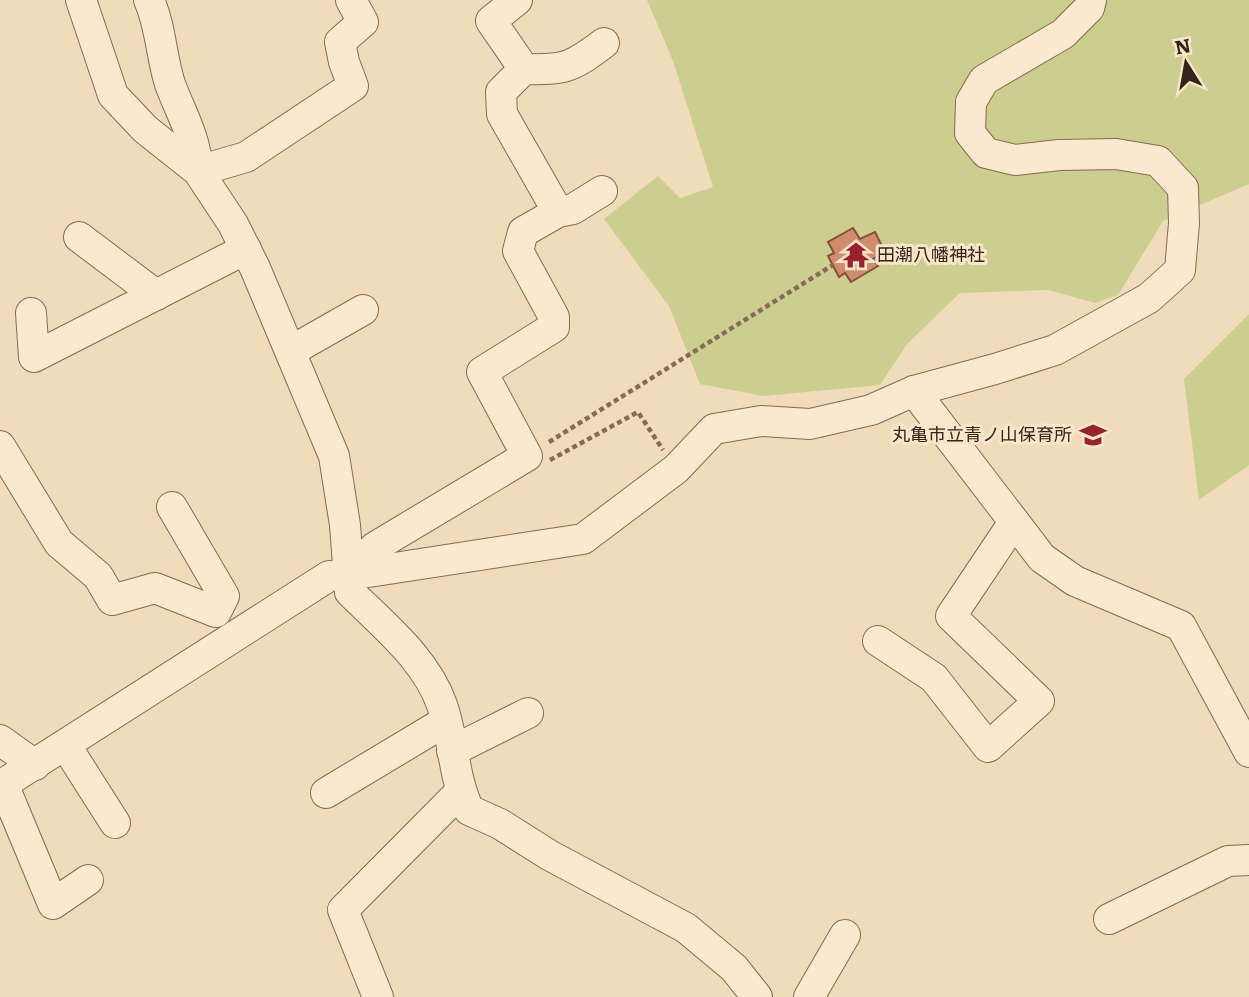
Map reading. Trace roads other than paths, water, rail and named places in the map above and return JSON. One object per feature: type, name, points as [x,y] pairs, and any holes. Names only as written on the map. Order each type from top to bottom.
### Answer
[{"type":"street","points":[[81,0],[113,95],[145,129],[198,171],[246,249],[334,456],[345,525],[350,592],[407,649],[429,676],[443,706],[460,792],[469,810],[500,824],[549,855],[686,928],[734,968],[757,997]]},
{"type":"street","points":[[149,0],[157,18],[169,81],[196,146],[198,171]]},
{"type":"street","points":[[198,171],[246,157],[353,86],[340,42],[363,22],[351,0]]},
{"type":"street","points":[[517,0],[491,21],[524,69]]},
{"type":"street","points":[[88,880],[53,904],[2,785],[329,576],[583,539],[676,470],[714,429],[761,421],[810,424],[871,410],[914,391],[1055,349],[1149,298],[1180,270],[1184,223],[1183,188],[1158,161],[1116,154],[1059,155],[1015,160],[986,153],[970,133],[971,102],[984,80],[1063,34],[1089,8],[1091,0]]},
{"type":"street","points":[[558,212],[502,114],[501,92],[524,69],[558,70],[581,60],[604,43]]},
{"type":"street","points":[[349,575],[375,547],[527,456],[482,372],[554,327],[554,317],[519,251],[523,232],[558,212],[573,209],[602,191]]},
{"type":"street","points":[[79,237],[156,295]]},
{"type":"street","points":[[31,313],[34,357],[246,249]]},
{"type":"street","points":[[291,351],[363,310]]},
{"type":"street","points":[[914,391],[1042,558],[1075,581],[1181,626],[1248,745]]},
{"type":"street","points":[[0,446],[59,543],[98,576],[112,600],[155,588],[216,612],[233,639]]},
{"type":"street","points":[[172,507],[224,596],[216,612]]},
{"type":"street","points":[[878,641],[934,678],[988,747],[1039,701],[951,616],[1014,522]]},
{"type":"street","points":[[452,751],[528,713]]},
{"type":"street","points":[[326,793],[373,778],[446,721]]},
{"type":"street","points":[[0,740],[35,765]]},
{"type":"street","points":[[66,746],[111,806]]},
{"type":"street","points":[[378,997],[343,910],[460,792]]},
{"type":"street","points":[[1109,919],[1228,861],[1249,860]]},
{"type":"street","points":[[809,997],[845,935]]},
{"type":"place","name":"田潮八幡神社","points":[[856,255]]},
{"type":"place","name":"丸亀市立青ノ山保育所","points":[[1093,435]]}]
